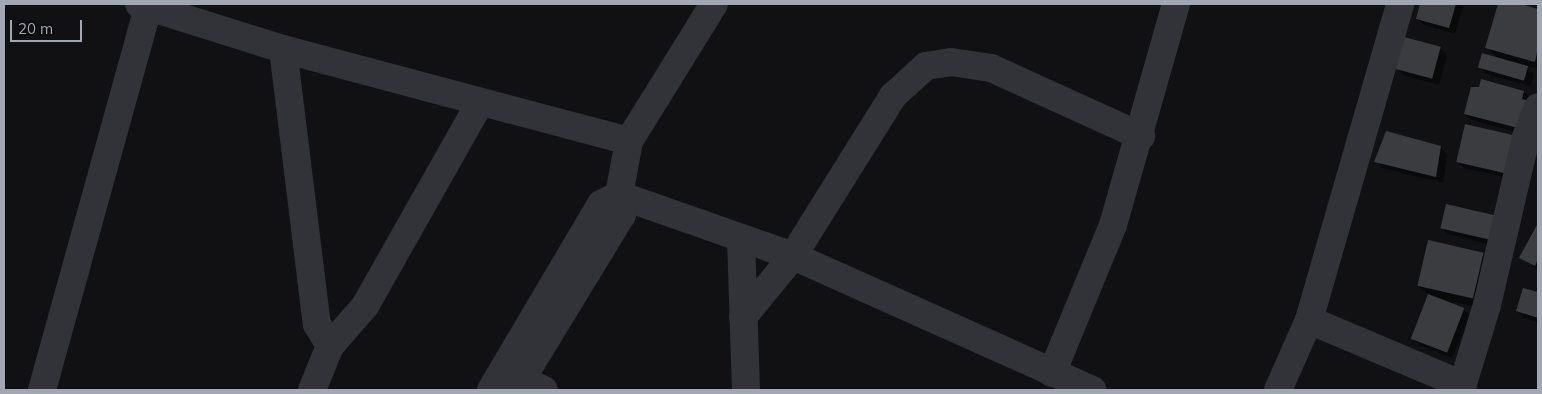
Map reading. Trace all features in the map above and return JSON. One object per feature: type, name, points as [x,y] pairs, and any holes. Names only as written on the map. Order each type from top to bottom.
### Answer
[{"type":"street","points":[[619,195],[629,141],[714,4]]},
{"type":"street","points":[[1052,374],[1114,225],[1141,136],[1176,4]]},
{"type":"street","points":[[1278,390],[1309,320],[1400,4]]},
{"type":"street","points":[[42,390],[143,6],[283,50],[629,141]]},
{"type":"street","points":[[283,50],[317,324],[330,346]]},
{"type":"street","points":[[743,317],[793,256],[893,96],[926,66],[951,62],[991,68],[1141,136]]},
{"type":"street","points":[[312,390],[330,346],[365,306],[480,103]]},
{"type":"street","points":[[1309,320],[1462,387],[1487,306],[1532,139],[1538,106]]},
{"type":"street","points":[[515,384],[600,204],[619,195],[793,256],[1052,374],[1092,390]]},
{"type":"street","points":[[740,239],[746,390]]},
{"type":"building","points":[[1420,4],[1456,4],[1449,28],[1416,19]]},
{"type":"building","points":[[1498,4],[1521,4],[1538,9],[1538,48],[1535,62],[1485,48]]},
{"type":"building","points":[[1404,37],[1441,47],[1432,79],[1395,69]]},
{"type":"building","points":[[1482,53],[1528,66],[1524,81],[1478,67]]},
{"type":"building","points":[[1481,79],[1524,91],[1522,99],[1533,102],[1518,128],[1464,114],[1471,87],[1479,87]]},
{"type":"building","points":[[1465,124],[1514,135],[1505,173],[1456,162]]},
{"type":"building","points":[[1386,131],[1441,146],[1436,177],[1374,162]]},
{"type":"building","points":[[1446,204],[1496,215],[1490,240],[1440,228]]},
{"type":"building","points":[[1538,223],[1538,259],[1535,266],[1519,258]]},
{"type":"building","points":[[1428,240],[1484,253],[1473,299],[1417,286]]},
{"type":"building","points":[[1523,288],[1538,292],[1538,318],[1516,311]]},
{"type":"building","points":[[1428,294],[1464,308],[1447,353],[1411,339]]}]
